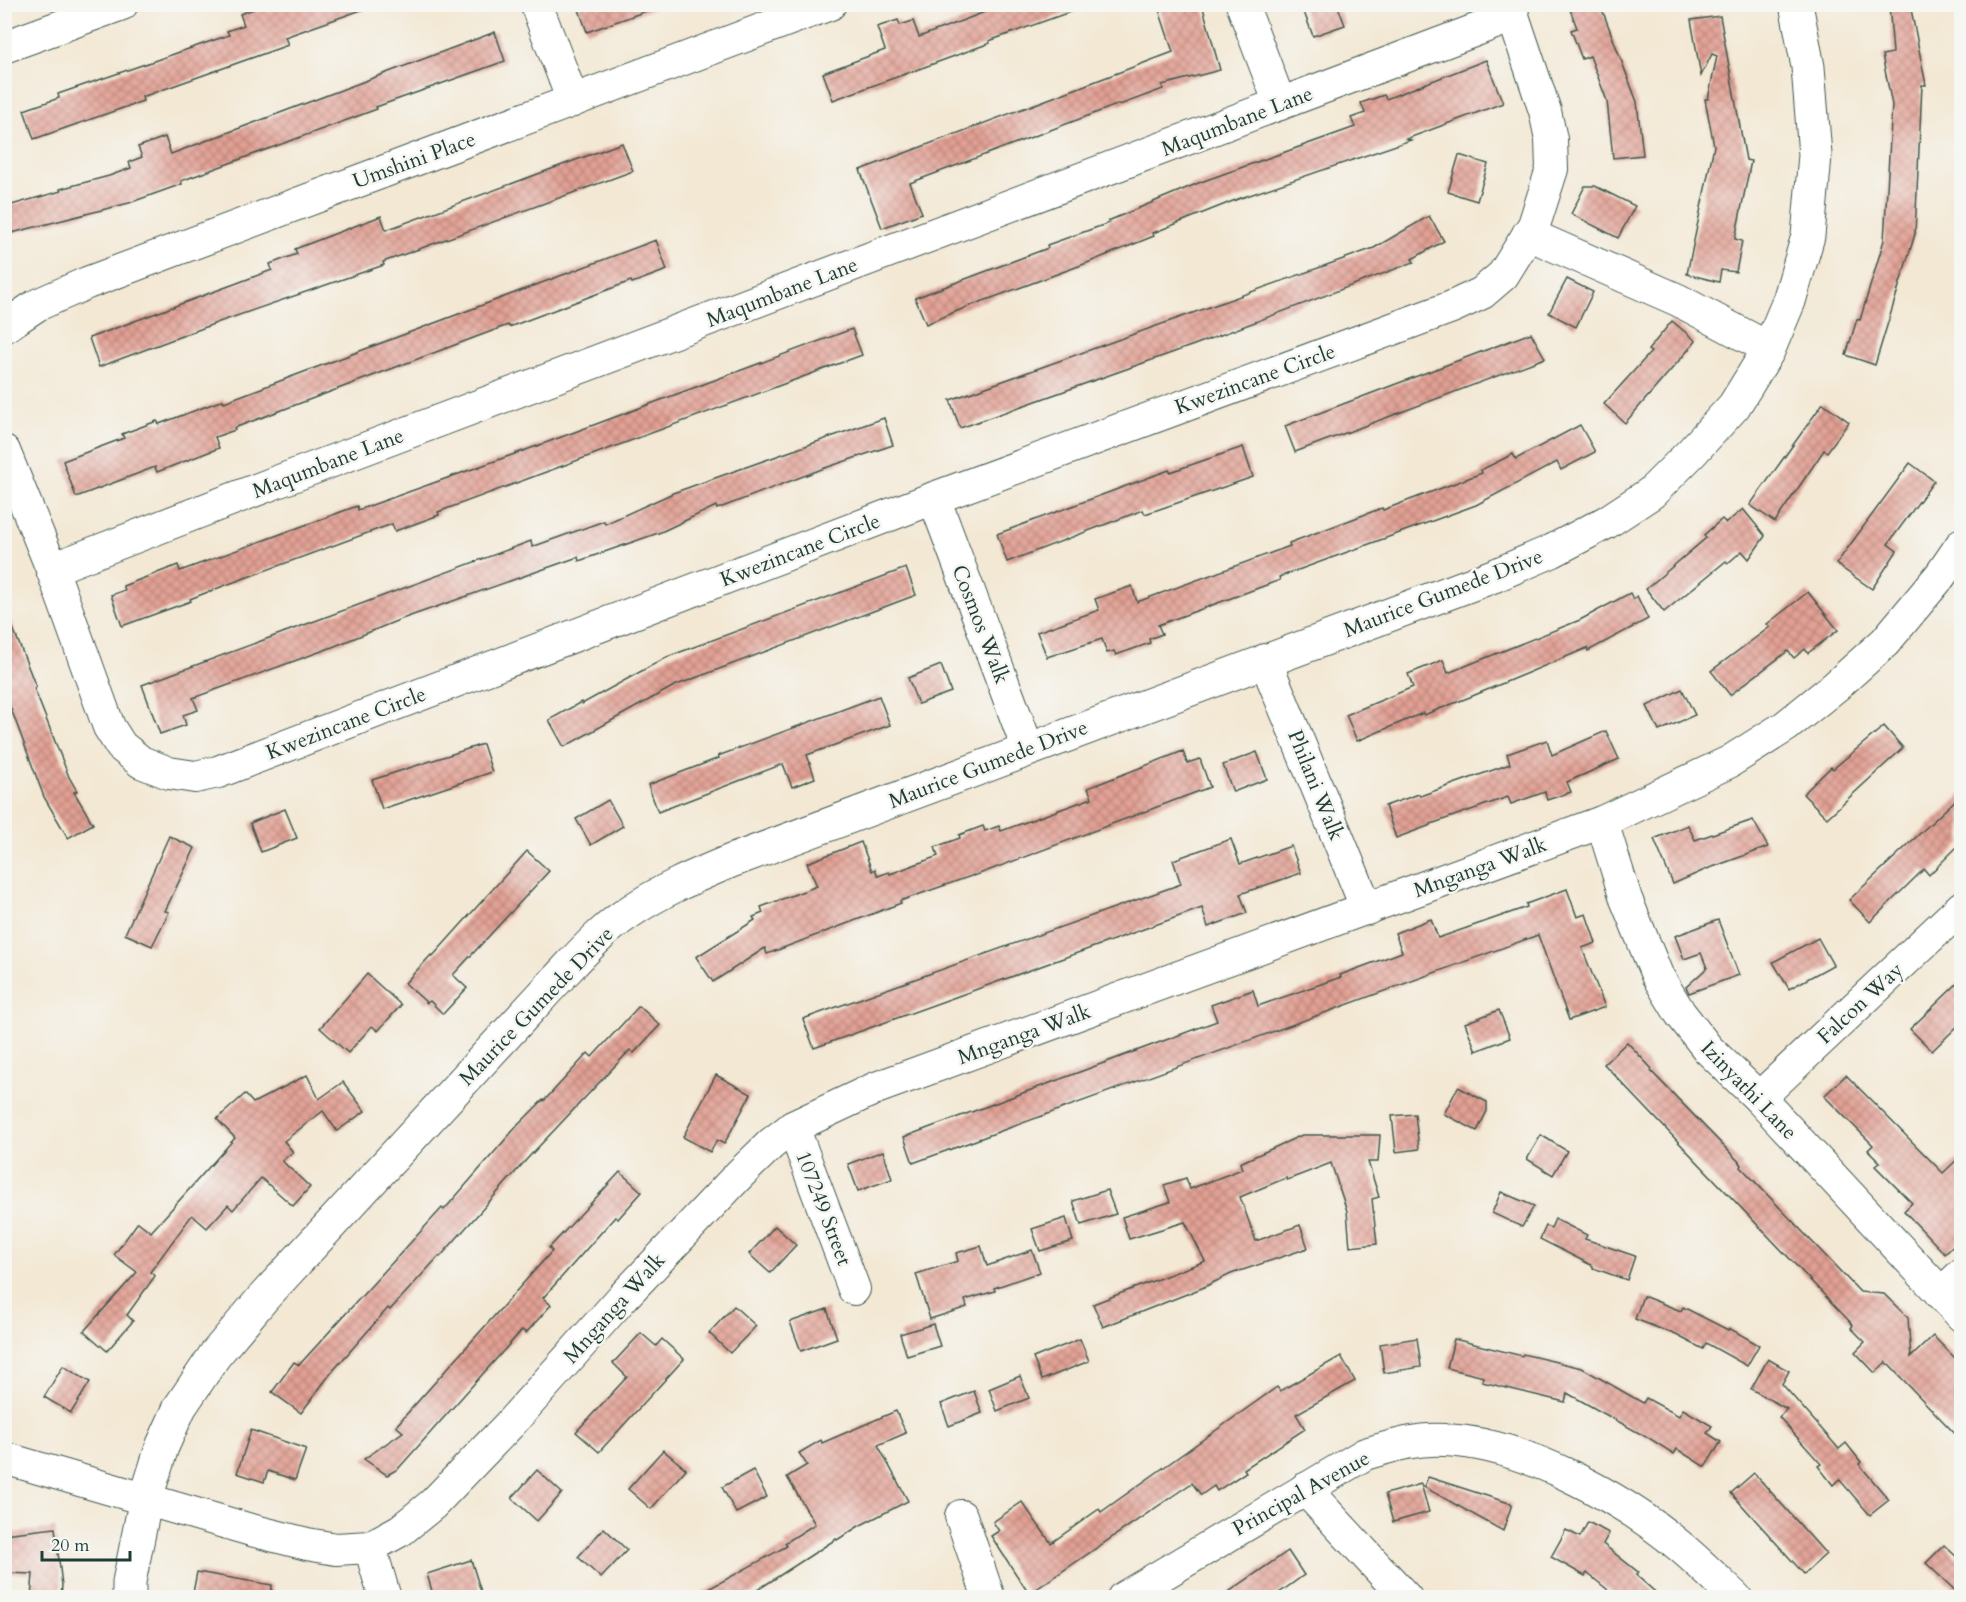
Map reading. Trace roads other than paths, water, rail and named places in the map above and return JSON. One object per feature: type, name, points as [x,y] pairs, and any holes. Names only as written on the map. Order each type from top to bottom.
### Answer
[{"type":"street","points":[[4,47],[122,4]]},
{"type":"street","points":[[536,4],[573,101]]},
{"type":"street","name":"Umshini Place","points":[[4,327],[37,306],[87,283],[830,4]]},
{"type":"street","points":[[1242,4],[1280,104]]},
{"type":"street","name":"Maurice Gumede Drive","points":[[129,1598],[129,1582],[146,1498],[162,1447],[180,1407],[215,1355],[263,1298],[550,987],[589,947],[626,914],[675,885],[731,861],[1496,575],[1552,551],[1606,522],[1651,493],[1734,406],[1768,351],[1789,301],[1799,269],[1808,236],[1815,155],[1809,68],[1796,4]]},
{"type":"street","name":"Maqumbane Lane","points":[[52,569],[1280,104],[1511,10]]},
{"type":"street","name":"Kwezincane Circle","points":[[4,451],[52,569],[109,727],[121,746],[141,762],[169,773],[195,777],[218,772],[934,498],[1482,293],[1503,274],[1534,225],[1552,169],[1551,139],[1545,111],[1511,10]]},
{"type":"street","points":[[1528,234],[1678,300],[1759,343],[1768,351]]},
{"type":"street","name":"Cosmos Walk","points":[[934,498],[1028,749]]},
{"type":"street","name":"Mnganga Walk","points":[[4,1458],[251,1530],[307,1544],[336,1549],[370,1547],[401,1530],[433,1504],[509,1425],[623,1297],[740,1174],[771,1144],[793,1127],[876,1088],[1602,822],[1729,762],[1786,726],[1836,687],[1885,642],[1940,576],[1962,544]]},
{"type":"street","name":"Philani Walk","points":[[1265,660],[1367,909]]},
{"type":"street","name":"Izinyathi Lane","points":[[1602,822],[1626,899],[1657,975],[1680,1012],[1708,1049],[1955,1295]]},
{"type":"street","name":"Falcon Way","points":[[1759,1098],[1962,907]]},
{"type":"street","name":"107249 Street","points":[[793,1127],[854,1289]]},
{"type":"street","name":"Principal Avenue","points":[[1123,1598],[1365,1454],[1407,1442],[1443,1440],[1483,1445],[1541,1464],[1579,1481],[1627,1508],[1681,1547],[1736,1598]]},
{"type":"street","points":[[1305,1489],[1406,1598]]},
{"type":"street","points":[[961,1516],[989,1598]]},
{"type":"street","points":[[370,1547],[385,1598]]}]
